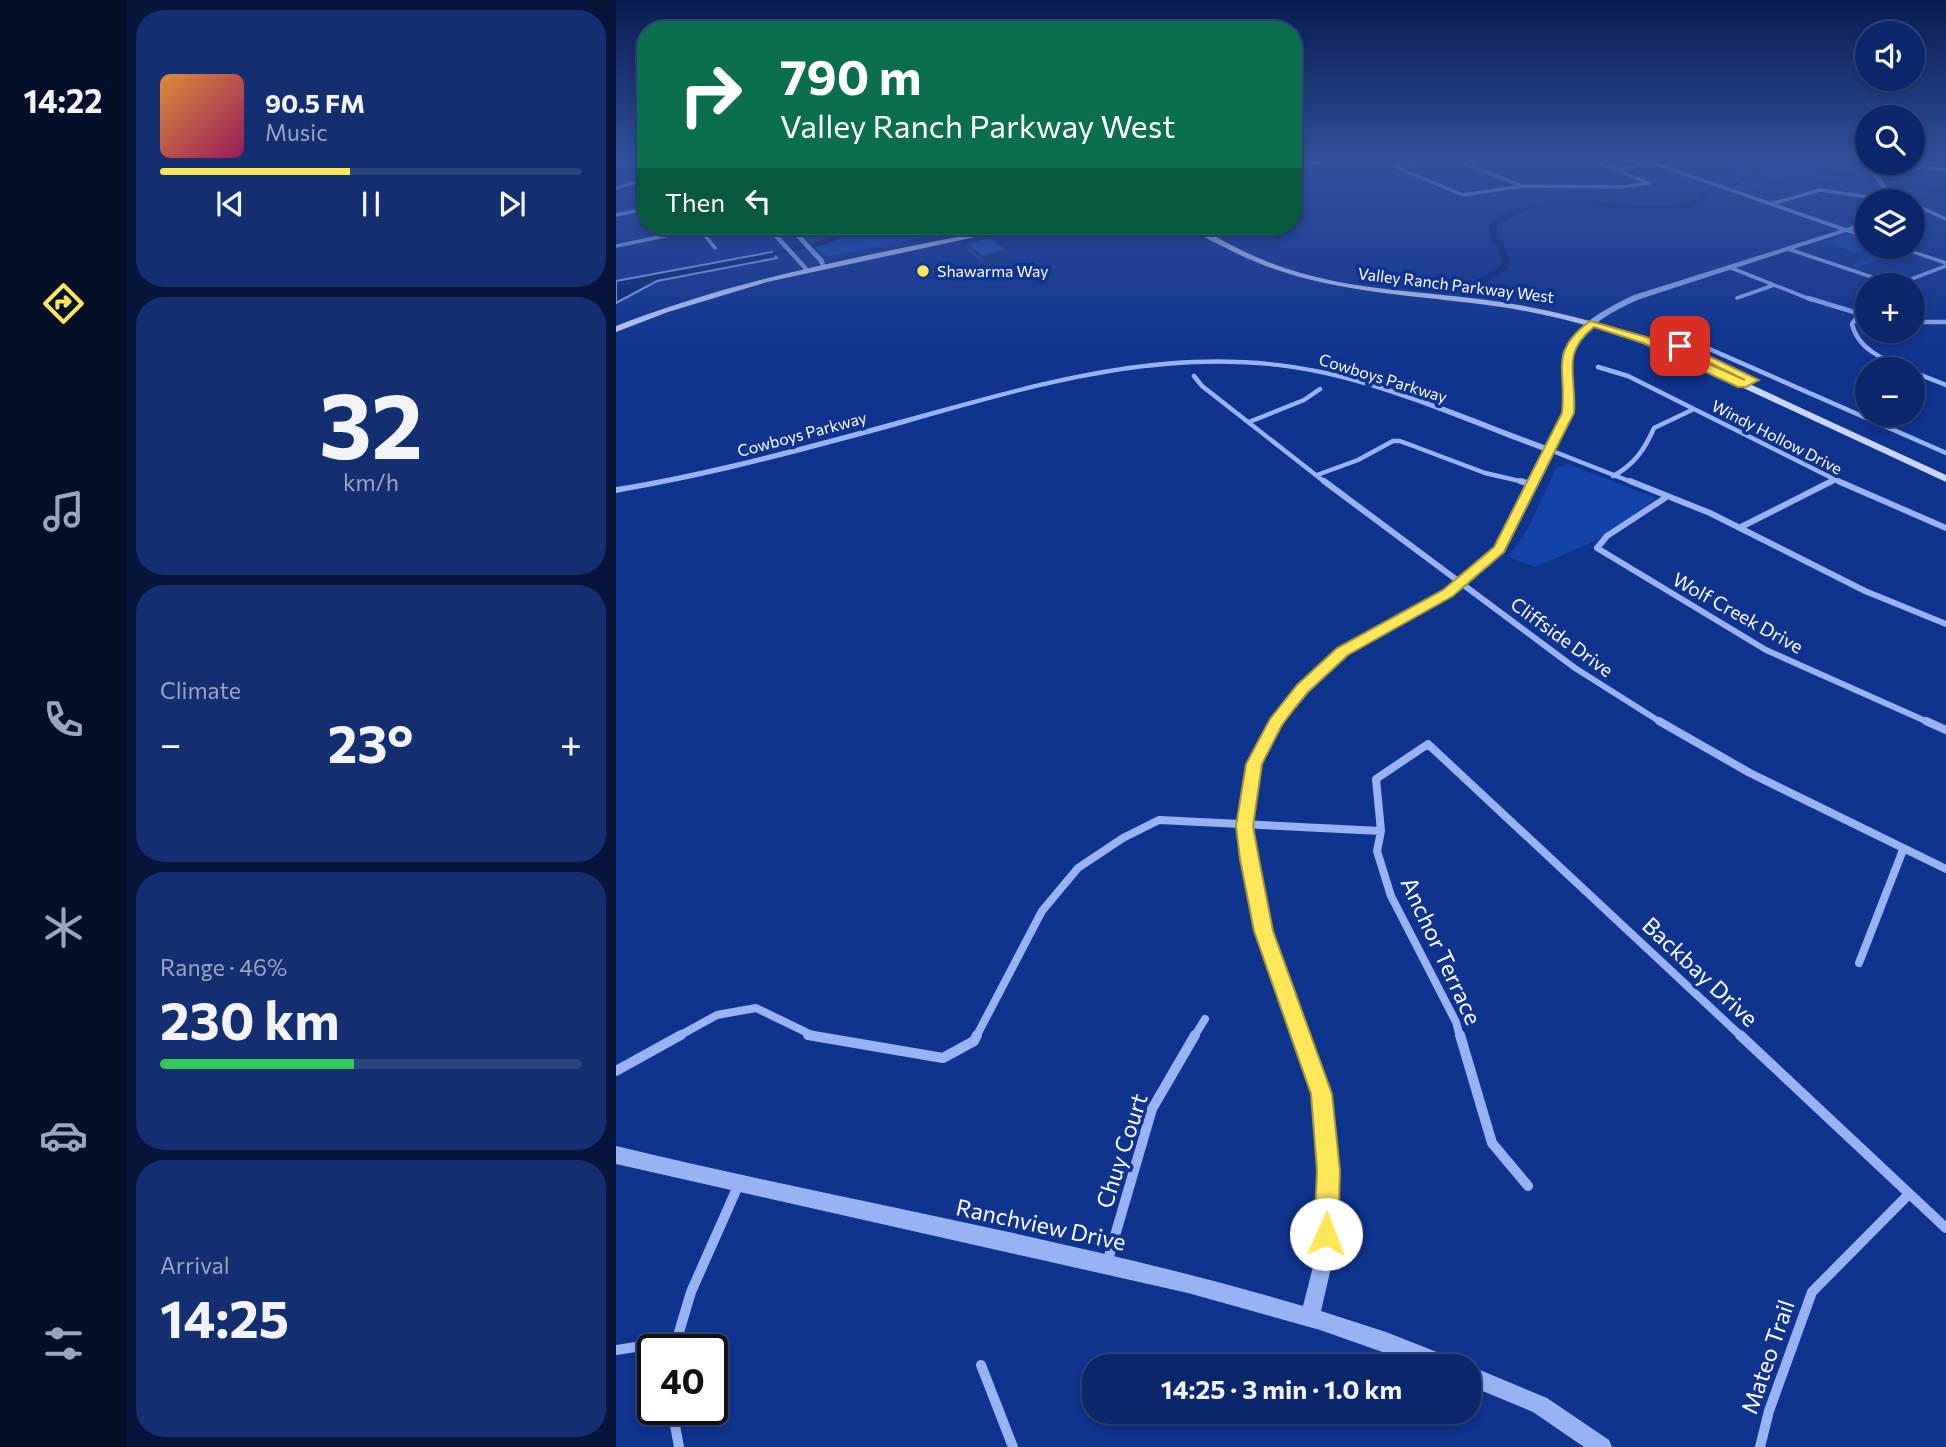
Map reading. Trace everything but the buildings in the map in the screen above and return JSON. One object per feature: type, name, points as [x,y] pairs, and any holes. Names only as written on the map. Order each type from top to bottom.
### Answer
[{"type":"main road","points":[[616,319],[703,288],[952,235]]},
{"type":"main road","points":[[823,264],[967,235]]},
{"type":"main road","name":"Valley Ranch Parkway West","points":[[1208,235],[1257,261],[1382,293],[1491,300],[1597,321],[1664,340],[1946,470]]},
{"type":"main road","name":"Valley Ranch Parkway West","points":[[1223,235],[1267,258],[1325,279]]},
{"type":"main road","points":[[1224,244],[1234,241]]},
{"type":"main road","points":[[616,329],[713,294],[806,268]]},
{"type":"main road","name":"Valley Ranch Parkway West","points":[[1597,321],[1671,351],[1946,479]]},
{"type":"main road","points":[[1742,384],[1754,380]]},
{"type":"main road","points":[[1901,459],[1913,455]]},
{"type":"street","points":[[1837,227],[1855,233]]},
{"type":"street","points":[[1310,1316],[1325,1255],[1328,1171],[1321,1094],[1263,931],[1245,826],[1254,764],[1275,723],[1303,688],[1342,652],[1412,615],[1462,583],[1499,549],[1516,521],[1531,484],[1568,413],[1570,396],[1566,354],[1579,334],[1627,300],[1855,227]]},
{"type":"street","points":[[616,246],[670,235]]},
{"type":"street","points":[[705,235],[715,248]]},
{"type":"street","points":[[774,235],[806,268]]},
{"type":"street","points":[[797,235],[823,264]]},
{"type":"street","points":[[1788,248],[1890,283],[1901,283],[1946,265]]},
{"type":"street","points":[[1925,257],[1946,265]]},
{"type":"street","points":[[1729,267],[1855,313]]},
{"type":"street","points":[[1737,298],[1774,285]]},
{"type":"street","points":[[1925,322],[1946,322]]},
{"type":"street","points":[[1664,340],[1682,337],[1946,453]]},
{"type":"street","points":[[1862,343],[1881,357]]},
{"type":"street","name":"Cowboys Parkway","points":[[616,490],[727,469],[1075,375],[1163,362],[1249,362],[1326,373],[1366,384],[1550,450],[1741,527],[1865,591],[1946,624]]},
{"type":"street","name":"Windy Hollow Drive","points":[[1598,367],[1628,376],[1835,480],[1946,528]]},
{"type":"street","name":"Cliffside Drive","points":[[1194,376],[1202,386],[1317,475],[1575,668],[1641,711],[1750,773],[1946,869]]},
{"type":"street","points":[[1925,377],[1946,385]]},
{"type":"street","points":[[1249,422],[1304,400],[1320,389]]},
{"type":"street","points":[[1613,476],[1628,468],[1646,446],[1654,428],[1694,410]]},
{"type":"street","points":[[1317,475],[1358,460],[1394,441],[1400,441],[1485,473],[1531,484]]},
{"type":"street","points":[[1741,527],[1835,480]]},
{"type":"street","name":"Wolf Creek Drive","points":[[1665,498],[1607,536],[1597,548],[1766,650],[1946,730]]},
{"type":"street","name":"Anchor Terrace","points":[[1428,744],[1376,779],[1381,831],[1377,851],[1391,896],[1456,1022],[1492,1143],[1528,1186]]},
{"type":"street","name":"Backbay Drive","points":[[1428,744],[1946,1228]]},
{"type":"street","points":[[616,1071],[717,1015],[756,1008],[810,1036],[943,1058],[974,1041],[1042,911],[1078,868],[1123,838],[1159,820],[1381,831]]},
{"type":"street","points":[[1859,963],[1903,850]]},
{"type":"street","name":"Chuy Court","points":[[1107,1264],[1152,1110],[1205,1019]]},
{"type":"street","name":"Ranchview Drive","points":[[616,1155],[738,1186],[1107,1264],[1310,1316],[1414,1354]]},
{"type":"street","points":[[678,1334],[691,1292],[738,1186]]},
{"type":"street","name":"Mateo Trail","points":[[1760,1447],[1769,1412],[1812,1292],[1909,1194]]},
{"type":"street","points":[[616,1350],[637,1348]]},
{"type":"street","points":[[981,1364],[1013,1447]]},
{"type":"street","points":[[1481,1380],[1540,1405],[1602,1447]]},
{"type":"street","points":[[674,1425],[679,1447]]},
{"type":"shaded area","points":[[804,235],[935,235],[831,256],[822,254]]},
{"type":"shaded area","points":[[1855,236],[1855,252],[1825,242]]},
{"type":"shaded area","points":[[772,252],[777,258],[657,281],[616,303],[616,281]]},
{"type":"shaded area","points":[[1868,259],[1881,259],[1858,267],[1853,265]]},
{"type":"shaded area","points":[[1568,464],[1656,498],[1604,537],[1535,567],[1509,557],[1529,526],[1556,468]]},
{"type":"waterway","points":[[1479,282],[1503,268],[1507,261],[1493,227]]},
{"type":"waterway","points":[[755,258],[824,242],[840,235]]},
{"type":"place","name":"Shawarma Way","points":[[923,271]]},
{"type":"route","points":[[1326,1234],[1328,1171],[1321,1094],[1263,931],[1250,859],[1245,826],[1254,764],[1275,723],[1289,705],[1303,688],[1342,652],[1448,593],[1499,549],[1516,521],[1531,484],[1568,413],[1570,396],[1565,359],[1570,345],[1579,334],[1594,323],[1671,351],[1742,384],[1754,380],[1680,346]]}]
